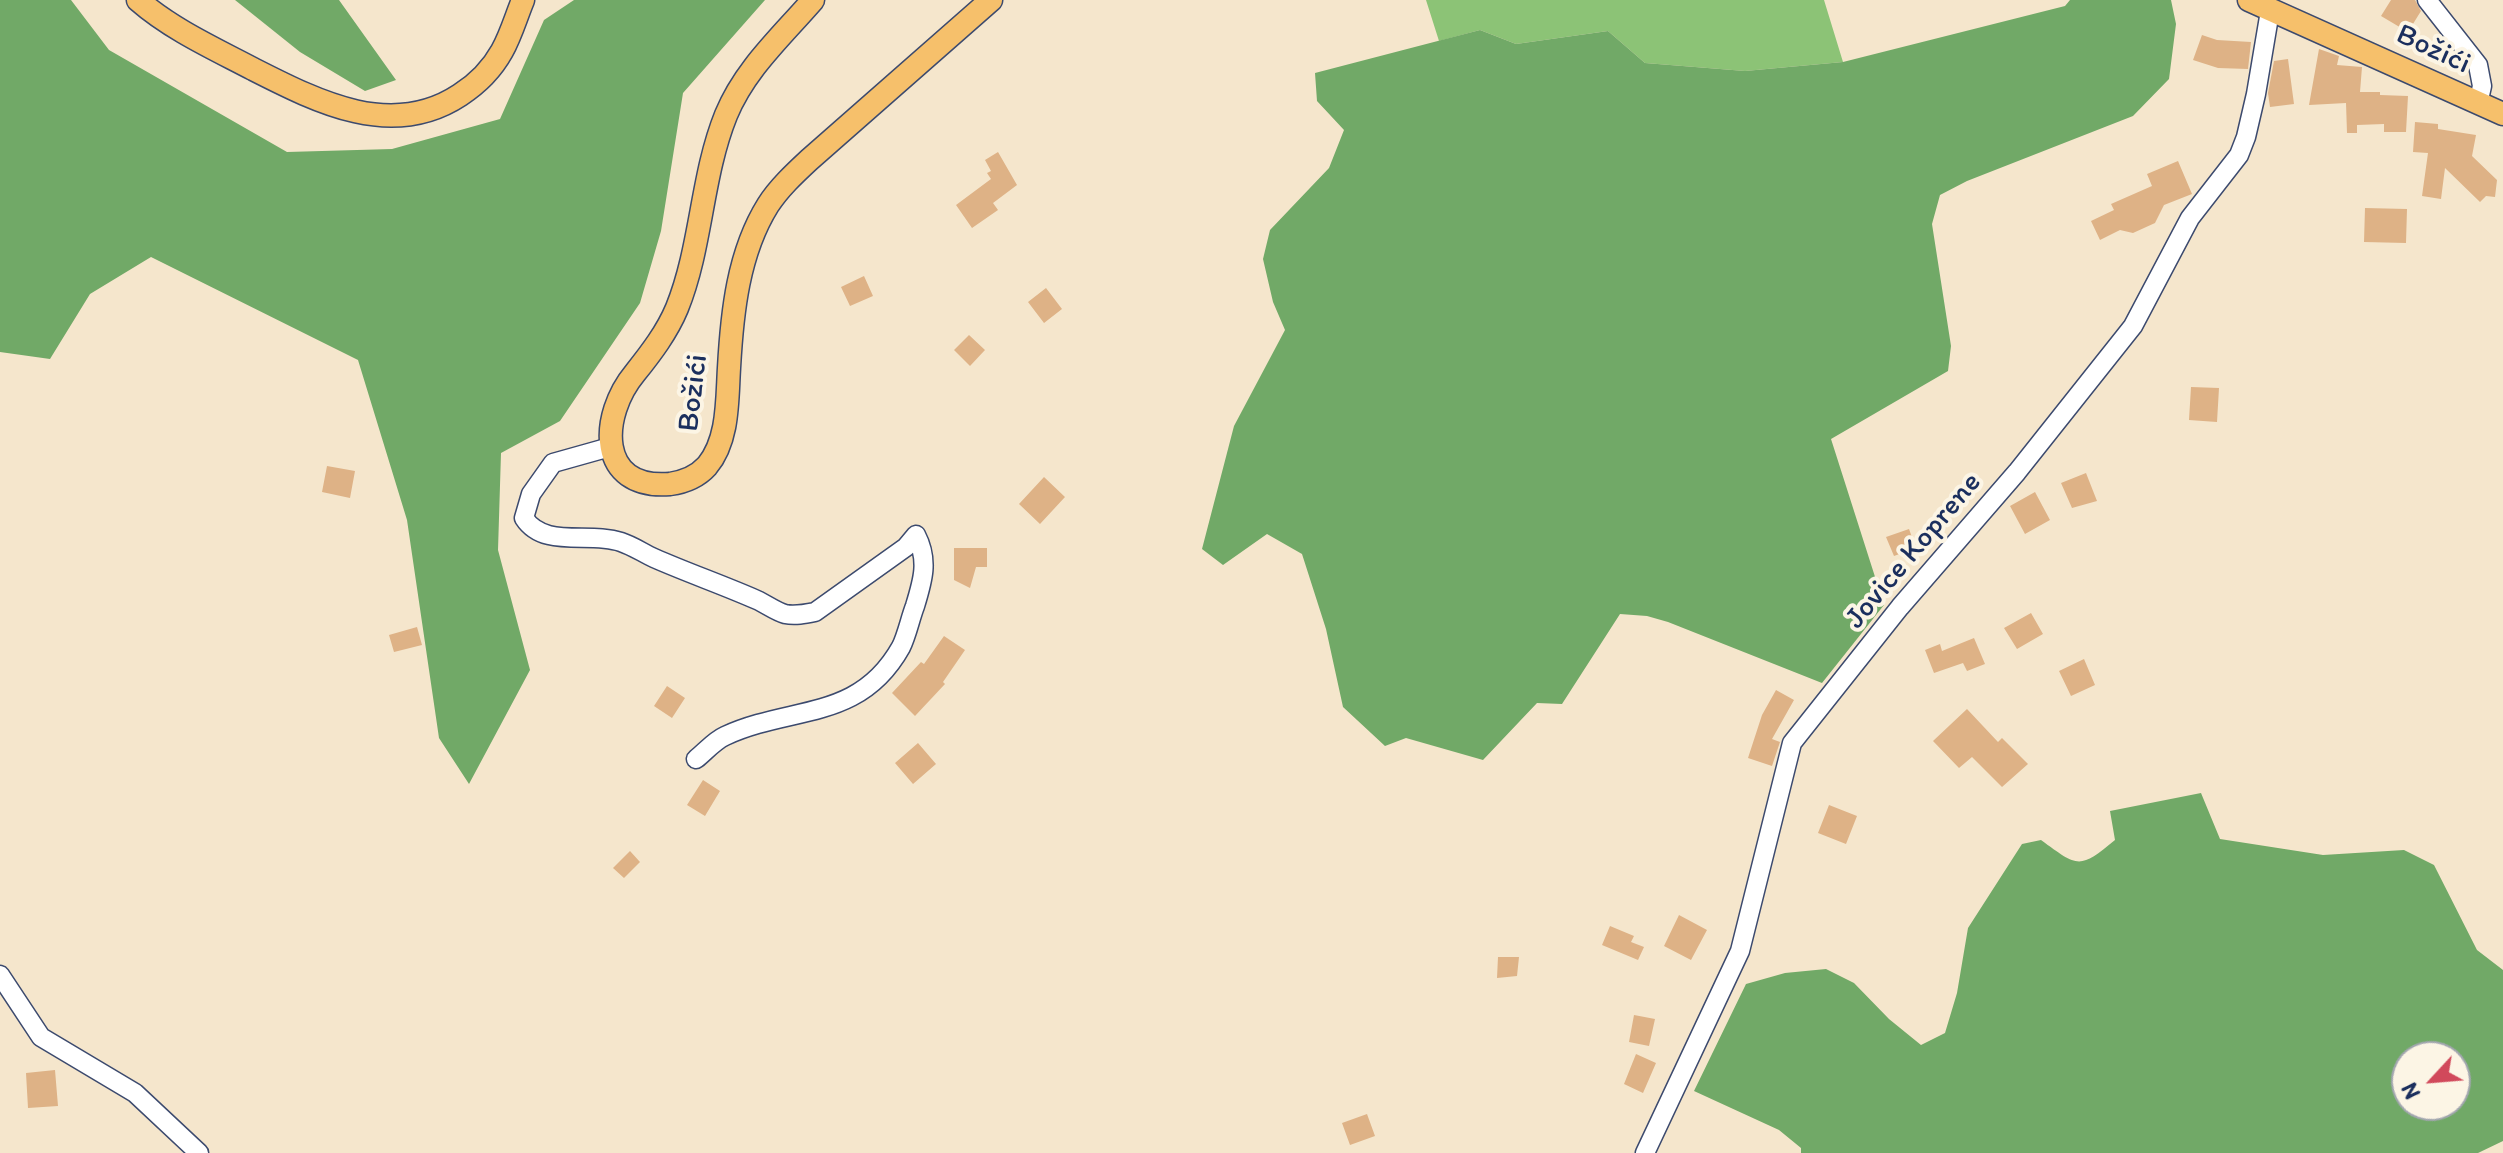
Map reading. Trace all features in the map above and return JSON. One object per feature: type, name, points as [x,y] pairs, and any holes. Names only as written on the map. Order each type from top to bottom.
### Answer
[{"type":"main road","points":[[138,0],[228,56],[338,107],[368,115],[402,116],[430,110],[453,100],[476,83],[491,67],[508,39],[523,0]]},
{"type":"main road","name":"Božići","points":[[813,0],[752,69],[733,98],[714,150],[690,264],[677,308],[660,340],[620,395],[611,420],[610,447],[620,467],[628,475],[648,483],[677,483],[696,475],[716,452],[725,417],[740,277],[752,238],[769,204],[809,160],[991,0]]},
{"type":"main road","name":"Božići","points":[[2249,0],[2503,114]]},
{"type":"street","points":[[2427,0],[2478,65],[2482,86],[2478,104]]},
{"type":"street","name":"Jovice Koprene","points":[[1645,1153],[1740,951],[1792,743],[1910,596],[2017,472],[2133,326],[2190,218],[2239,155],[2256,94],[2270,11]]},
{"type":"street","points":[[610,447],[553,463],[526,503],[524,518],[530,528],[554,537],[585,536],[620,542],[761,601],[782,613],[801,615],[815,612],[906,547],[916,535],[923,548],[925,573],[902,645],[885,670],[869,686],[831,707],[766,722],[722,737],[696,759]]},
{"type":"street","points":[[0,975],[41,1037],[135,1093],[199,1153]]},
{"type":"green space","points":[[0,0],[71,0],[109,50],[287,152],[392,149],[500,119],[544,20],[574,0],[765,0],[683,93],[661,231],[640,303],[560,421],[501,453],[498,550],[530,670],[469,784],[439,738],[407,520],[358,360],[151,257],[90,294],[50,359],[0,352]]},
{"type":"green space","points":[[235,0],[339,0],[396,80],[365,91],[300,52]]},
{"type":"green space","points":[[1426,0],[1824,0],[1843,62],[1745,71],[1645,63],[1608,31],[1516,44],[1480,30],[1439,41]]},
{"type":"green space","points":[[2070,0],[2171,0],[2176,24],[2169,79],[2133,116],[1967,181],[1940,195],[1932,224],[1951,346],[1948,371],[1831,439],[1884,605],[1822,683],[1668,622],[1647,616],[1620,614],[1562,704],[1537,703],[1483,760],[1406,738],[1385,746],[1343,707],[1326,629],[1302,554],[1267,534],[1223,565],[1202,549],[1234,426],[1285,330],[1273,302],[1263,259],[1270,230],[1329,168],[1344,130],[1317,101],[1315,73],[1480,30],[1516,44],[1608,31],[1645,63],[1745,71],[1843,62],[2065,6]]},
{"type":"green space","points":[[2201,793],[2220,839],[2323,855],[2404,850],[2434,865],[2477,950],[2503,970],[2503,1141],[2478,1153],[1801,1153],[1801,1148],[1779,1130],[1694,1091],[1746,984],[1785,973],[1826,969],[1854,983],[1889,1019],[1921,1045],[1945,1033],[1957,993],[1968,928],[2022,844],[2041,840],[2063,856],[2078,861],[2086,860],[2115,840],[2110,811]]},
{"type":"building","points":[[2391,0],[2415,0],[2421,11],[2408,32],[2381,16]]},
{"type":"building","points":[[2202,35],[2217,40],[2251,42],[2248,69],[2218,68],[2193,60]]},
{"type":"building","points":[[2319,49],[2339,56],[2337,65],[2362,67],[2360,92],[2408,96],[2406,132],[2384,132],[2384,124],[2357,125],[2357,133],[2347,133],[2346,103],[2309,105]]},
{"type":"building","points":[[2288,59],[2294,104],[2270,107],[2268,93],[2274,61]]},
{"type":"building","points":[[2415,122],[2438,124],[2438,129],[2476,135],[2472,156],[2497,180],[2495,197],[2486,196],[2480,202],[2445,168],[2441,199],[2422,196],[2428,153],[2413,152]]},
{"type":"building","points":[[998,152],[1017,185],[993,203],[998,210],[972,228],[956,205],[991,179],[987,173],[991,171],[985,160]]},
{"type":"building","points":[[2178,161],[2192,194],[2164,205],[2155,223],[2133,233],[2120,230],[2100,240],[2091,221],[2114,210],[2111,204],[2152,186],[2147,174]]},
{"type":"building","points":[[2365,208],[2407,209],[2406,243],[2364,242]]},
{"type":"building","points":[[864,276],[873,296],[850,306],[841,287]]},
{"type":"building","points":[[1046,288],[1062,309],[1044,323],[1028,302]]},
{"type":"building","points":[[969,335],[985,350],[970,366],[954,350]]},
{"type":"building","points":[[2191,387],[2219,388],[2217,422],[2189,420]]},
{"type":"building","points":[[327,466],[355,471],[350,498],[322,492]]},
{"type":"building","points":[[2086,473],[2097,501],[2072,508],[2061,483]]},
{"type":"building","points":[[1044,477],[1065,497],[1040,524],[1019,504]]},
{"type":"building","points":[[2035,492],[2050,520],[2025,534],[2010,506]]},
{"type":"building","points":[[1909,529],[1916,548],[1894,556],[1886,537]]},
{"type":"building","points":[[954,548],[987,548],[987,567],[976,567],[970,588],[954,580]]},
{"type":"building","points":[[2031,613],[2043,634],[2017,649],[2004,628]]},
{"type":"building","points":[[417,627],[422,645],[394,652],[389,635]]},
{"type":"building","points":[[944,636],[965,650],[943,682],[945,684],[915,716],[892,693],[921,662],[924,664]]},
{"type":"building","points":[[1974,638],[1985,664],[1967,671],[1963,663],[1934,673],[1925,650],[1940,644],[1942,651]]},
{"type":"building","points":[[2084,659],[2095,685],[2071,696],[2059,671]]},
{"type":"building","points":[[667,686],[685,698],[672,718],[654,706]]},
{"type":"building","points":[[1776,690],[1794,700],[1772,739],[1780,742],[1772,766],[1748,758],[1762,715]]},
{"type":"building","points":[[1967,709],[1998,742],[2002,738],[2028,764],[2002,787],[1972,757],[1959,768],[1933,741]]},
{"type":"building","points":[[918,743],[936,764],[913,784],[895,763]]},
{"type":"building","points":[[703,780],[720,791],[705,816],[687,805]]},
{"type":"building","points":[[1829,805],[1857,816],[1846,844],[1818,833]]},
{"type":"building","points":[[630,851],[640,862],[624,878],[613,868]]},
{"type":"building","points":[[1679,915],[1707,930],[1691,960],[1664,946]]},
{"type":"building","points":[[1610,926],[1634,936],[1631,942],[1644,947],[1638,960],[1602,945]]},
{"type":"building","points":[[1498,957],[1519,957],[1517,976],[1497,978]]},
{"type":"building","points":[[1634,1015],[1655,1019],[1649,1046],[1629,1042]]},
{"type":"building","points":[[1636,1054],[1656,1063],[1643,1093],[1624,1084]]},
{"type":"building","points":[[55,1070],[58,1106],[28,1108],[26,1073]]},
{"type":"building","points":[[1367,1114],[1375,1136],[1350,1145],[1342,1123]]}]
